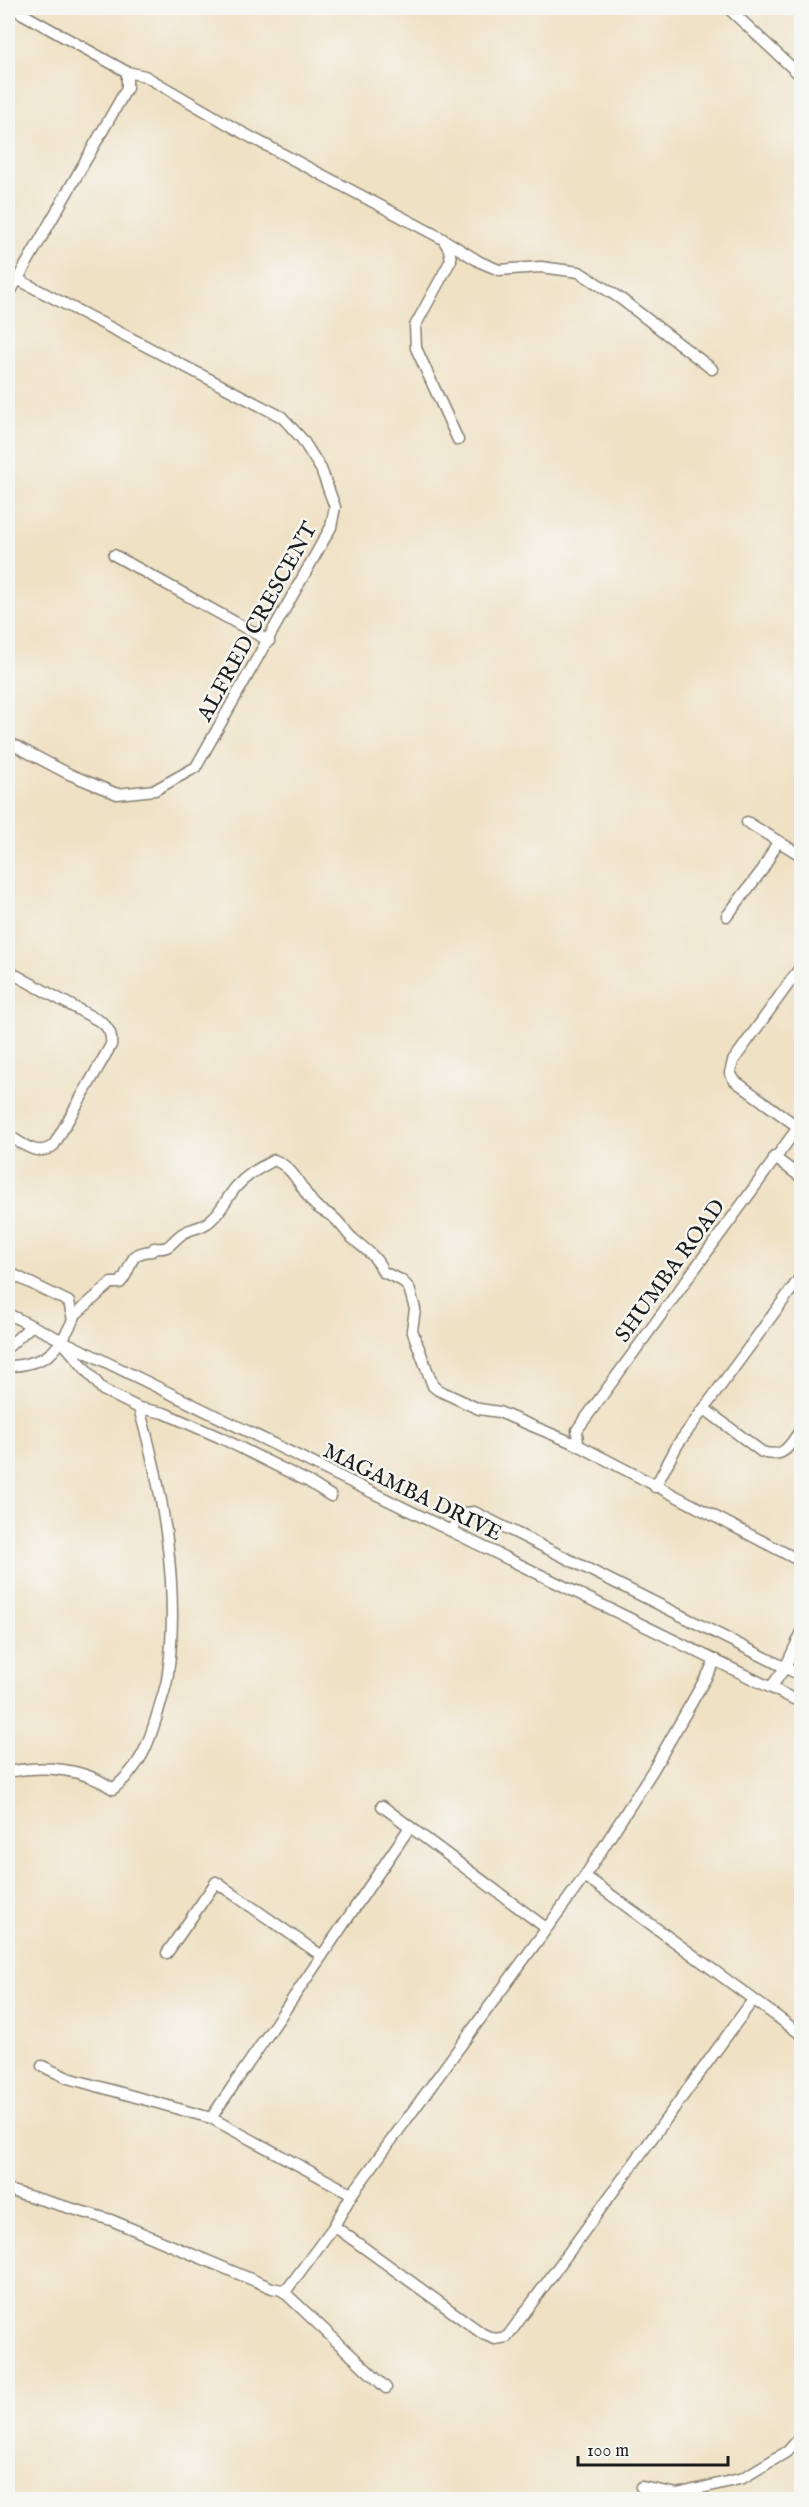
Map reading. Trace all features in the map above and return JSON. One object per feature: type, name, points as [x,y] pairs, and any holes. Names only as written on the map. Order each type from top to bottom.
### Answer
[{"type":"street","points":[[12,8],[115,63],[127,72],[144,76],[243,134],[443,239],[480,262],[499,270],[541,267],[579,272],[621,298],[712,369]]},
{"type":"street","points":[[728,8],[800,71]]},
{"type":"street","points":[[8,296],[127,87],[127,72]]},
{"type":"street","points":[[443,239],[449,249],[451,260],[415,327],[416,348],[458,440]]},
{"type":"street","name":"ALFRED CRESCENT","points":[[8,742],[69,774],[117,794],[155,790],[196,767],[269,641],[331,527],[335,507],[321,469],[302,439],[282,417],[17,279]]},
{"type":"street","points":[[114,555],[269,641]]},
{"type":"street","points":[[747,822],[801,856]]},
{"type":"street","points":[[727,916],[763,869],[778,841]]},
{"type":"street","points":[[800,1124],[735,1081],[730,1073],[733,1061],[801,965]]},
{"type":"street","points":[[8,971],[103,1023],[110,1031],[112,1038],[111,1045],[54,1146],[47,1151],[40,1152],[8,1136]]},
{"type":"street","name":"SHUMBA ROAD","points":[[578,1445],[577,1430],[800,1124]]},
{"type":"street","points":[[774,1157],[801,1178]]},
{"type":"street","points":[[13,1366],[43,1359],[56,1351],[73,1320],[111,1283],[120,1282],[126,1276],[133,1257],[138,1252],[152,1251],[154,1248],[163,1249],[174,1243],[182,1234],[204,1226],[214,1218],[238,1184],[256,1168],[273,1160],[291,1170],[315,1206],[332,1216],[348,1234],[365,1247],[370,1256],[379,1263],[383,1272],[401,1280],[409,1288],[415,1309],[412,1330],[432,1386],[456,1400],[465,1401],[479,1409],[499,1412],[578,1445],[801,1562]]},
{"type":"street","points":[[8,1272],[69,1302],[73,1320]]},
{"type":"street","points":[[655,1486],[678,1444],[706,1410],[801,1275]]},
{"type":"street","name":"MAGAMBA DRIVE","points":[[8,1314],[801,1703]]},
{"type":"street","points":[[8,1347],[31,1326]]},
{"type":"street","points":[[62,1341],[103,1390],[139,1408],[164,1413],[219,1437],[309,1482],[331,1496]]},
{"type":"street","points":[[8,1772],[25,1769],[69,1770],[100,1779],[113,1789],[129,1776],[147,1750],[168,1675],[173,1606],[153,1456],[139,1408]]},
{"type":"street","points":[[706,1410],[762,1452],[773,1455],[784,1452],[801,1428]]},
{"type":"street","points":[[450,1530],[467,1513],[474,1512],[801,1676]]},
{"type":"street","points":[[771,1687],[785,1668],[801,1632]]},
{"type":"street","points":[[282,2290],[288,2288],[334,2226],[352,2194],[585,1876],[653,1770],[716,1660]]},
{"type":"street","points":[[382,1806],[546,1928]]},
{"type":"street","points":[[211,2118],[410,1827]]},
{"type":"street","points":[[585,1876],[801,2036]]},
{"type":"street","points":[[167,1953],[216,1882],[322,1956]]},
{"type":"street","points":[[334,2226],[483,2334],[495,2339],[507,2337],[753,2000]]},
{"type":"street","points":[[42,2066],[68,2078],[211,2118],[352,2194]]},
{"type":"street","points":[[8,2190],[111,2220],[282,2290],[386,2388]]},
{"type":"street","points":[[641,2487],[677,2494],[743,2478],[788,2451],[801,2435]]}]
